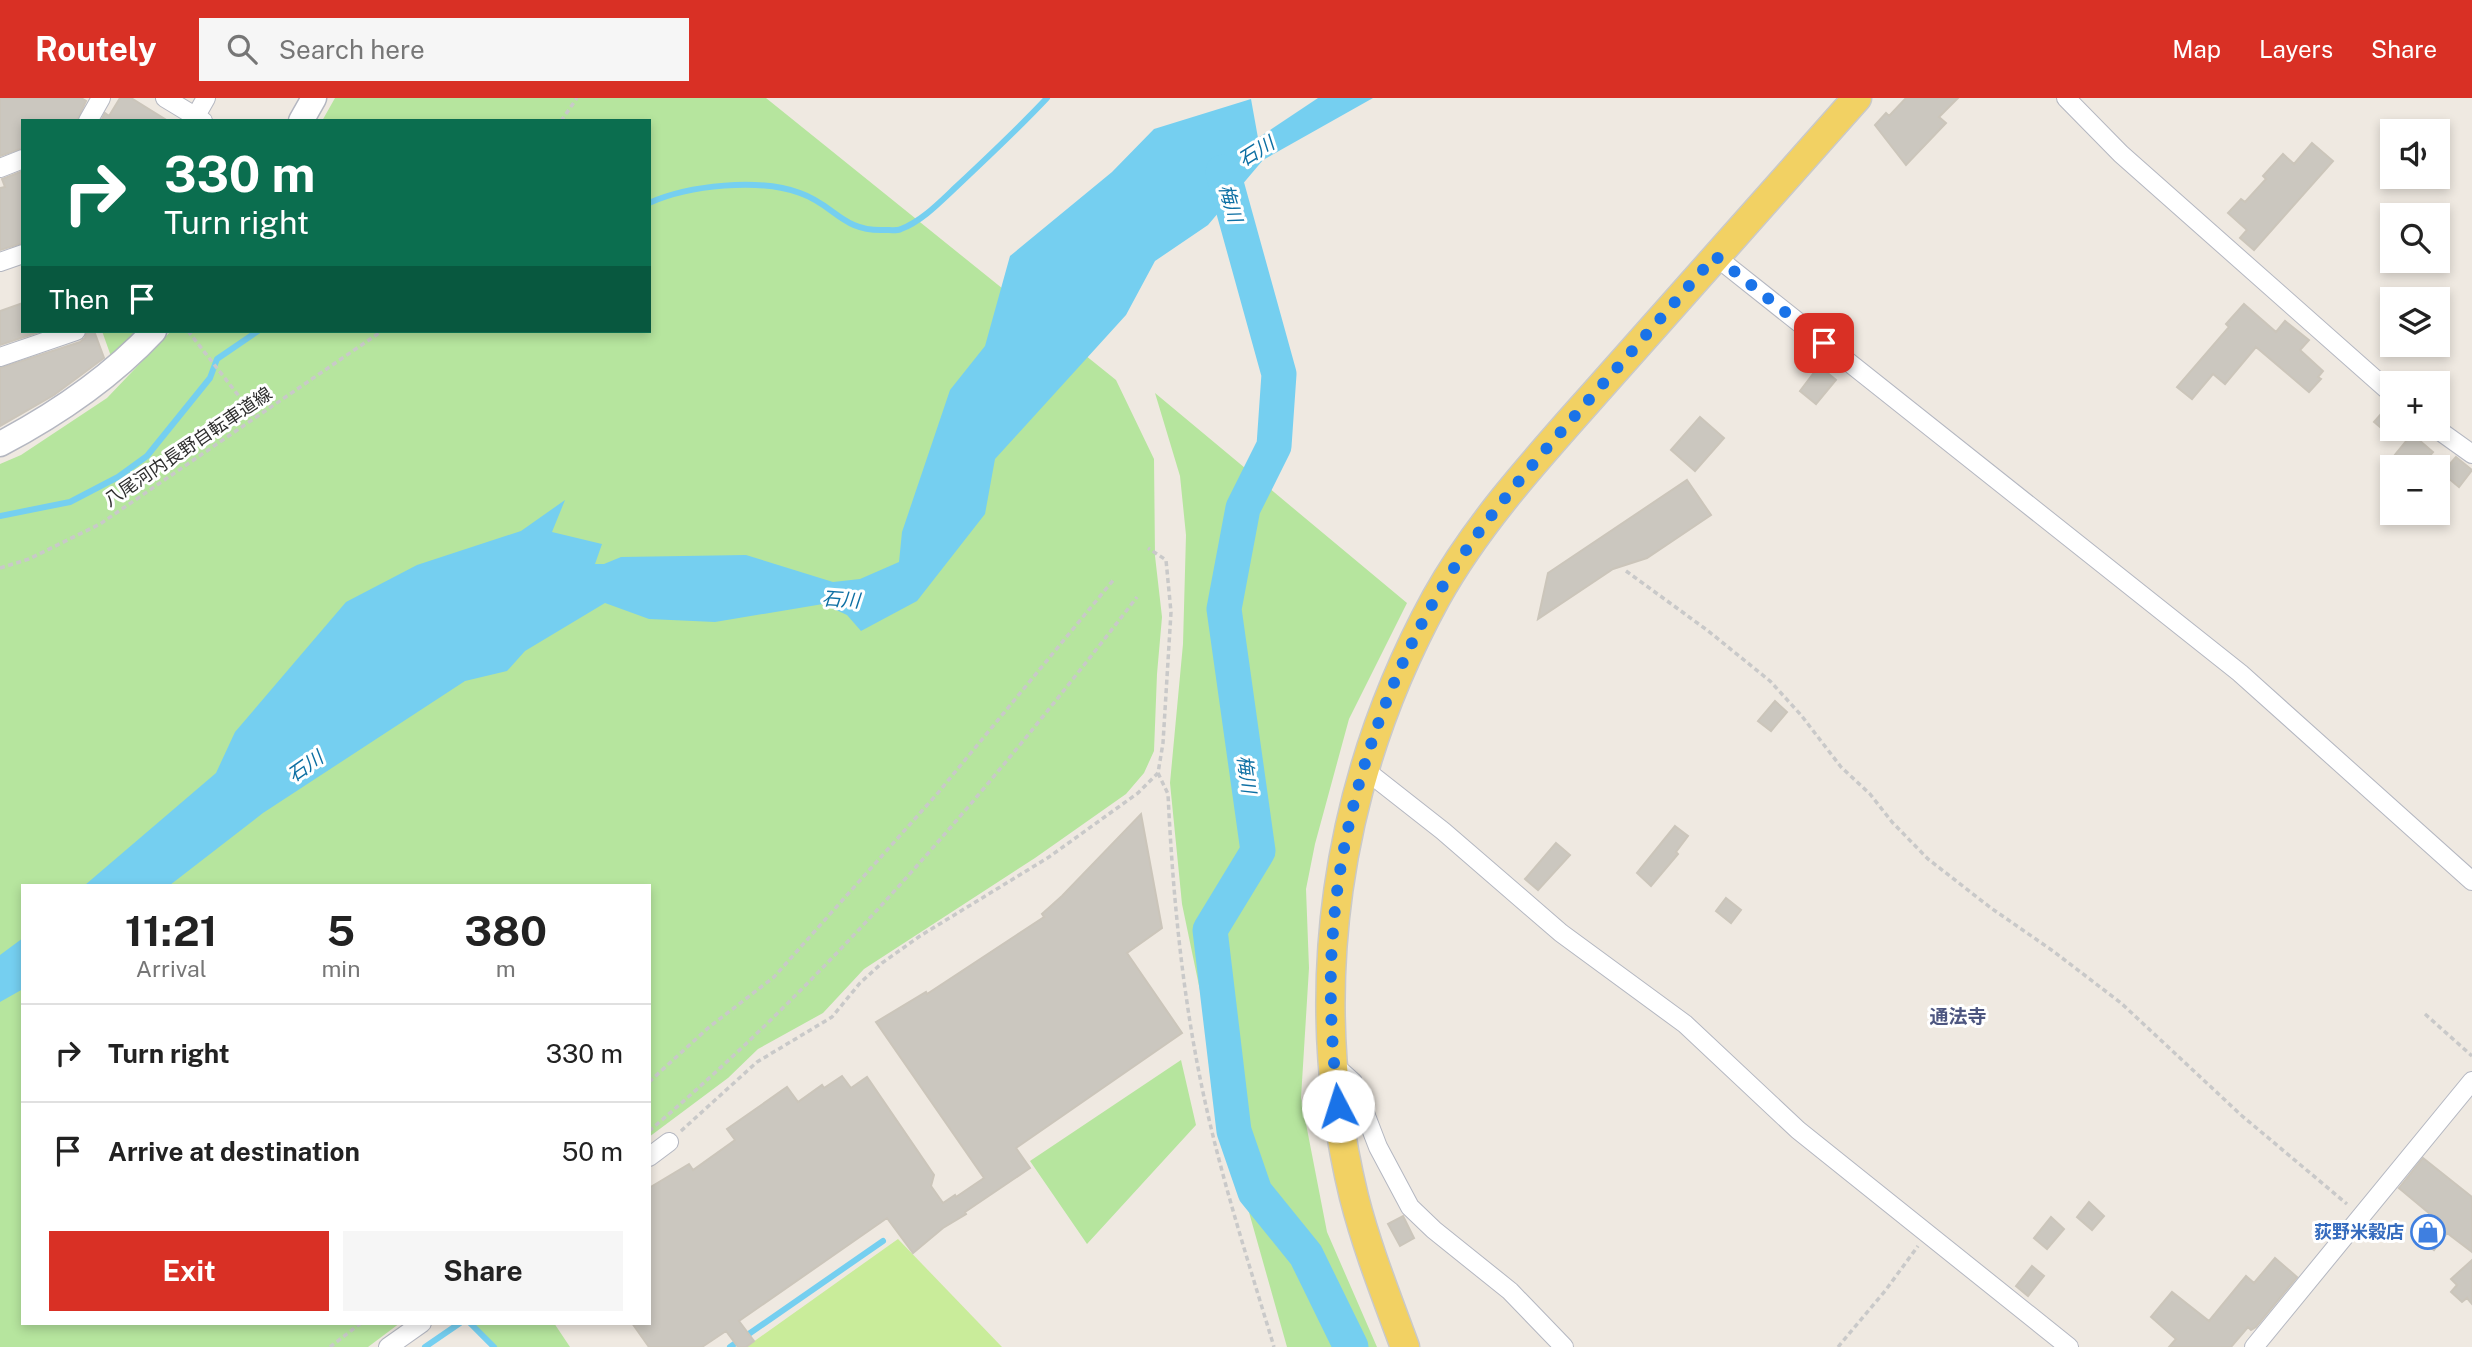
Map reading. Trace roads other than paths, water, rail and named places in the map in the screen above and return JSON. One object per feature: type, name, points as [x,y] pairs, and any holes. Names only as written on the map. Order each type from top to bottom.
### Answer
[{"type":"main road","points":[[1405,1347],[1367,1241],[1355,1198],[1339,1123],[1334,1065],[1331,986],[1333,930],[1345,845],[1364,769],[1404,663],[1437,596],[1495,510],[1715,256],[1857,98]]},
{"type":"street","points":[[89,119],[101,98]]},
{"type":"street","points":[[165,98],[197,119],[206,98]]},
{"type":"street","points":[[302,119],[314,98]]},
{"type":"street","points":[[2066,98],[2121,155],[2380,383]]},
{"type":"street","points":[[0,168],[21,160]]},
{"type":"street","points":[[0,262],[21,255]]},
{"type":"street","points":[[1715,256],[2240,673],[2472,881]]},
{"type":"street","points":[[0,357],[70,333]]},
{"type":"street","points":[[0,444],[69,405],[131,356],[152,333]]},
{"type":"street","points":[[2450,438],[2472,454]]},
{"type":"street","points":[[1364,769],[1443,831],[1561,933],[1685,1024],[1798,1130],[2068,1347]]},
{"type":"street","points":[[1334,1065],[1353,1082],[1378,1147],[1410,1208],[1510,1291],[1564,1347]]},
{"type":"street","points":[[2254,1347],[2472,1081]]},
{"type":"street","points":[[651,1156],[669,1142]]},
{"type":"street","points":[[388,1347],[419,1325]]},
{"type":"water","name":"石川","points":[[1318,98],[1373,98],[1263,160],[1208,225],[1155,261],[1126,315],[995,459],[985,514],[917,601],[861,631],[847,615],[823,604],[715,622],[649,619],[605,603],[525,651],[507,671],[465,681],[263,813],[171,884],[86,884],[216,773],[235,732],[346,602],[417,565],[521,531],[565,500],[552,532],[602,544],[595,564],[604,564],[621,557],[746,555],[833,582],[860,579],[899,562],[902,532],[950,390],[985,346],[1010,256],[1112,172],[1154,129],[1251,99],[1258,138]]},
{"type":"water","points":[[21,939],[21,990],[0,1002],[0,955]]},
{"type":"waterway","points":[[651,202],[704,188],[745,185],[783,188],[812,198],[858,227],[899,230],[909,226],[937,205],[1047,98]]},
{"type":"waterway","name":"梅川","points":[[1223,172],[1279,374],[1274,446],[1243,508],[1224,609],[1258,851],[1210,930],[1234,1131],[1255,1192],[1306,1255],[1351,1347]]},
{"type":"waterway","points":[[0,516],[70,502],[118,477],[147,456],[210,378],[217,359],[255,333]]},
{"type":"waterway","points":[[730,1347],[883,1241]]},
{"type":"waterway","points":[[425,1347],[457,1325]]},
{"type":"waterway","points":[[472,1325],[494,1347]]},
{"type":"place","name":"荻野米穀店","points":[[2428,1232]]},
{"type":"district","name":"通法寺","points":[[1958,1016]]}]
